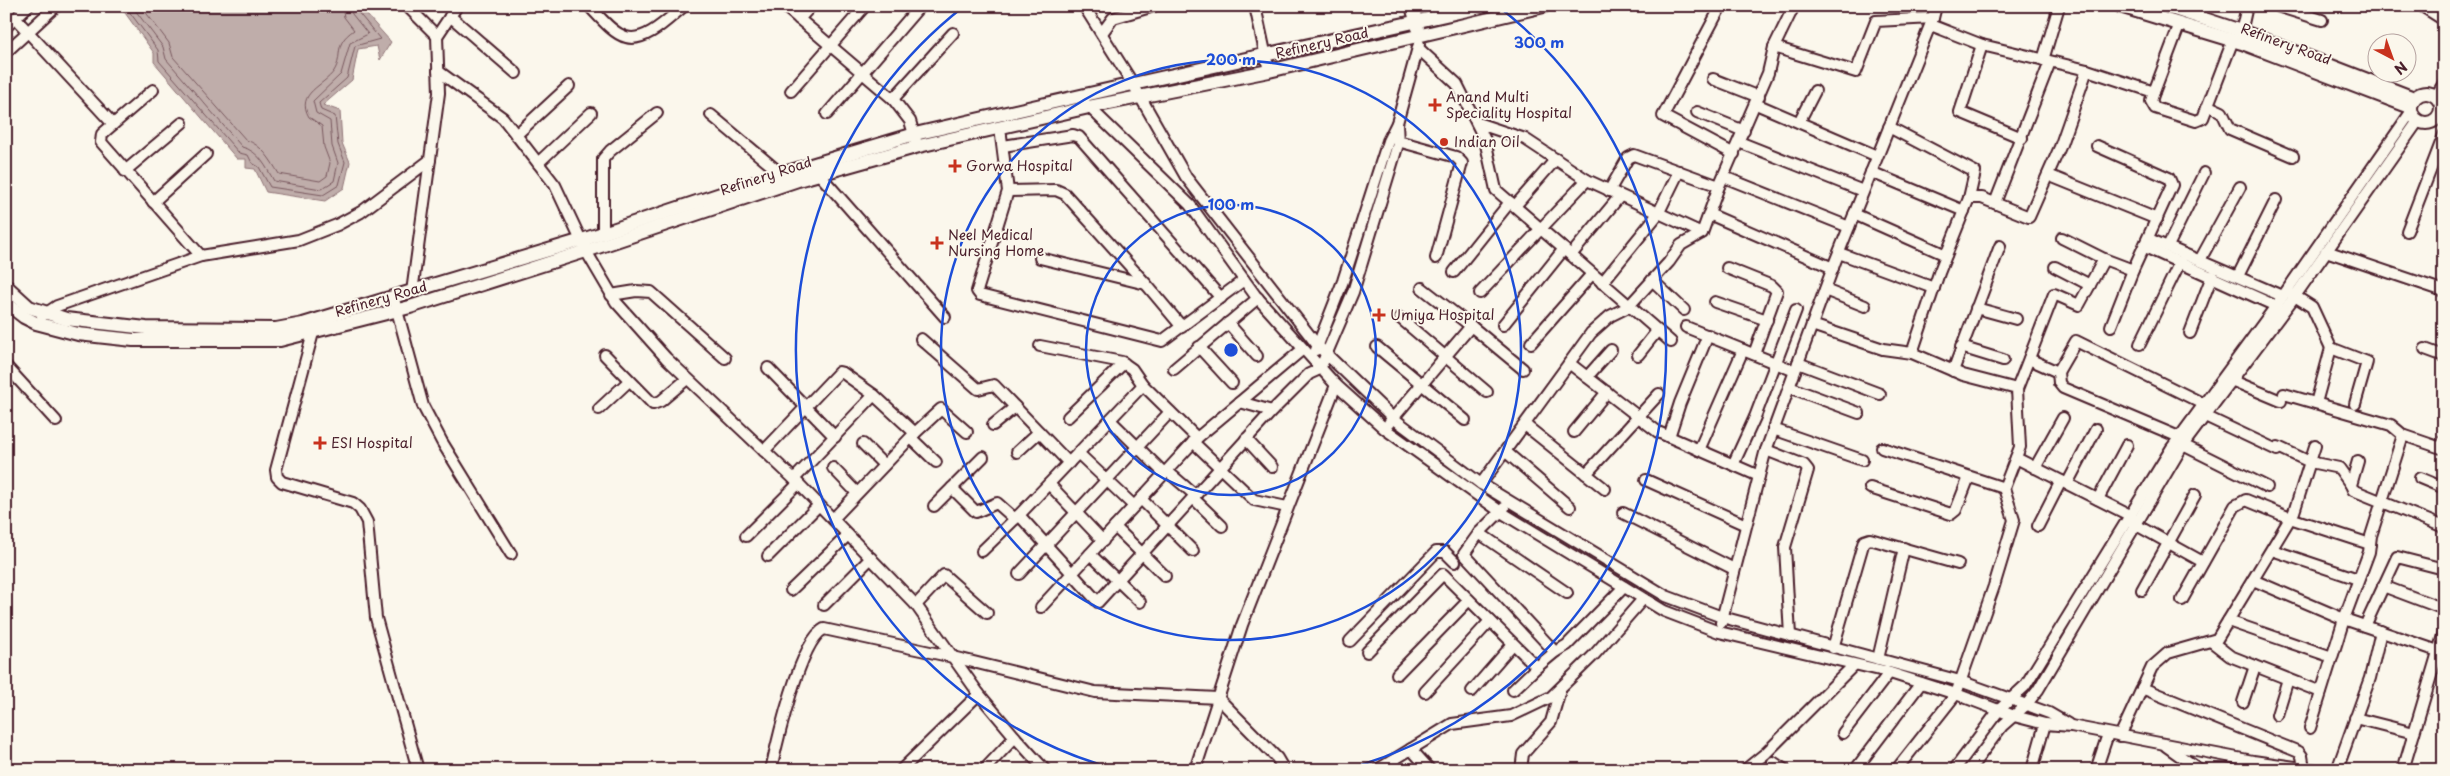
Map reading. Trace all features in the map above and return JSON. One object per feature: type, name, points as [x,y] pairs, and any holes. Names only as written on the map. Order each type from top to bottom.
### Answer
[{"type":"main road","name":"Refinery Road","points":[[6,286],[40,318],[78,334],[133,340],[280,340],[394,297],[584,246],[603,233],[916,141],[1080,96],[1266,56],[1415,11],[1486,6]]},
{"type":"main road","name":"Refinery Road","points":[[313,328],[396,310],[786,178],[819,174],[916,141],[1000,128],[1089,107],[1419,42],[1544,6]]},
{"type":"main road","name":"Refinery Road","points":[[2120,6],[2179,26],[2238,38]]},
{"type":"main road","name":"Refinery Road","points":[[2165,6],[2238,38],[2413,109]]},
{"type":"main road","points":[[1415,11],[1419,42]]},
{"type":"main road","points":[[2423,92],[2441,104],[2439,122],[2426,123],[2413,109],[2423,92]]},
{"type":"main road","name":"Refinery Road","points":[[6,303],[24,317],[40,318]]},
{"type":"street","points":[[6,27],[28,6]]},
{"type":"street","points":[[6,52],[56,6]]},
{"type":"street","points":[[407,6],[437,36]]},
{"type":"street","points":[[412,292],[439,93],[437,36],[457,6]]},
{"type":"street","points":[[590,6],[618,33],[632,38],[650,32],[684,6]]},
{"type":"street","points":[[784,6],[893,99],[910,121],[916,141]]},
{"type":"street","points":[[799,19],[811,6]]},
{"type":"street","points":[[791,91],[865,6]]},
{"type":"street","points":[[828,114],[920,6]]},
{"type":"street","points":[[1102,34],[1113,18],[1154,6]]},
{"type":"street","points":[[1256,6],[1269,71]]},
{"type":"street","points":[[1721,6],[1663,116],[1734,154]]},
{"type":"street","points":[[1481,484],[1591,333],[1610,316],[1628,307],[1681,245],[1702,233],[1721,182],[1768,73],[1774,47],[1794,6]]},
{"type":"street","points":[[1719,632],[1766,450],[1833,268],[1932,21],[1936,6]]},
{"type":"street","points":[[1996,203],[2022,138],[2046,61],[2059,6]]},
{"type":"street","points":[[2179,26],[2151,101],[2155,108],[2196,121],[2206,116],[2238,38],[2247,6]]},
{"type":"street","points":[[2277,6],[2322,20]]},
{"type":"street","points":[[2422,6],[2444,20]]},
{"type":"street","points":[[1083,8],[1102,34],[1141,97],[1186,177],[1318,346],[1393,418],[1481,484],[1666,596],[1722,617],[1960,681],[2050,713],[2071,726]]},
{"type":"street","points":[[450,16],[516,73]]},
{"type":"street","points":[[16,19],[113,124]]},
{"type":"street","points":[[1774,47],[1856,72],[1876,21],[1932,21],[1982,45],[2088,70],[2154,92]]},
{"type":"street","points":[[893,99],[953,33]]},
{"type":"street","points":[[1308,374],[1343,281],[1388,141],[1397,123],[1419,42]]},
{"type":"street","points":[[1419,42],[1457,84],[1485,140],[1496,190],[1628,307],[1671,342]]},
{"type":"street","points":[[1982,45],[1960,112],[2022,138]]},
{"type":"street","points":[[1969,198],[1982,198],[2029,217],[2048,175],[2088,70]]},
{"type":"street","points":[[438,71],[503,118],[555,185],[584,246],[611,295],[661,354],[796,482],[916,605],[979,694],[1015,738],[1045,770]]},
{"type":"street","points":[[1713,79],[1800,122],[1877,156]]},
{"type":"street","points":[[2441,104],[2444,83]]},
{"type":"street","points":[[516,134],[569,86]]},
{"type":"street","points":[[154,90],[102,134],[100,142],[201,256]]},
{"type":"street","points":[[1800,122],[1815,91]]},
{"type":"street","points":[[1080,96],[1190,205],[1258,298],[1303,350],[1336,385],[1385,429],[1501,512],[1664,611],[1719,632],[1889,673],[1956,694],[2014,716],[2045,724],[2071,726],[2316,770]]},
{"type":"street","points":[[2210,106],[2222,112],[2230,129],[2293,156]]},
{"type":"street","points":[[2206,409],[2276,306],[2326,251],[2413,109]]},
{"type":"street","points":[[1954,770],[1999,710],[2025,686],[2181,441],[2231,380],[2413,109]]},
{"type":"street","points":[[1697,112],[1744,131]]},
{"type":"street","points":[[538,163],[591,113]]},
{"type":"street","points":[[603,233],[603,159],[610,151],[657,113]]},
{"type":"street","points":[[711,115],[786,178]]},
{"type":"street","points":[[125,171],[182,123]]},
{"type":"street","points":[[952,488],[976,512],[997,503],[1017,517],[1046,544],[1098,602],[1272,411],[1308,374],[1320,369],[1353,292],[1398,141],[1397,123]]},
{"type":"street","points":[[1477,123],[1525,139],[1587,180],[1702,233]]},
{"type":"street","points":[[1889,127],[1975,172],[1969,198],[1946,255],[1912,353]]},
{"type":"street","points":[[1000,128],[1008,190],[977,291],[980,295],[1155,340],[1165,340],[1244,280]]},
{"type":"street","points":[[1003,146],[1072,135],[1078,137],[1220,298]]},
{"type":"street","points":[[2407,231],[2444,135]]},
{"type":"street","points":[[1398,141],[1456,158],[1462,163],[1436,258]]},
{"type":"street","points":[[1739,142],[1863,191]]},
{"type":"street","points":[[2096,146],[2169,178],[2172,185],[2111,326]]},
{"type":"street","points":[[153,202],[206,154]]},
{"type":"street","points":[[1608,191],[1628,158],[1634,154],[1679,171],[1721,182],[1849,227]]},
{"type":"street","points":[[1454,272],[1512,204],[1556,159]]},
{"type":"street","points":[[40,318],[57,306],[201,256],[292,242],[337,225],[361,212],[430,160]]},
{"type":"street","points":[[1602,283],[1658,214],[1679,171]]},
{"type":"street","points":[[1871,172],[1964,211]]},
{"type":"street","points":[[2168,246],[2204,173]]},
{"type":"street","points":[[819,174],[945,317]]},
{"type":"street","points":[[2048,175],[2157,219]]},
{"type":"street","points":[[1480,293],[1587,180]]},
{"type":"street","points":[[2200,260],[2240,188]]},
{"type":"street","points":[[1008,190],[1056,190],[1065,194],[1182,327]]},
{"type":"street","points":[[1503,325],[1620,196]]},
{"type":"street","points":[[2238,276],[2276,200]]},
{"type":"street","points":[[1709,214],[1833,268]]},
{"type":"street","points":[[1854,214],[1946,255]]},
{"type":"street","points":[[2062,238],[2104,259],[2134,270]]},
{"type":"street","points":[[2147,243],[2180,262],[2276,306]]},
{"type":"street","points":[[2147,243],[2168,246],[2238,276],[2288,294],[2312,307],[2331,348],[2316,403]]},
{"type":"street","points":[[1952,371],[2000,246]]},
{"type":"street","points":[[2326,251],[2444,291]]},
{"type":"street","points":[[1839,253],[1934,288]]},
{"type":"street","points":[[1040,258],[1146,284]]},
{"type":"street","points":[[1896,770],[1956,694],[1994,586],[2014,520],[2004,488],[2020,448],[2017,389],[2054,294],[2079,305],[2104,259]]},
{"type":"street","points":[[2140,344],[2180,262]]},
{"type":"street","points":[[1727,268],[1775,288],[1777,295],[1754,354]]},
{"type":"street","points":[[2055,268],[2090,285]]},
{"type":"street","points":[[1531,343],[1592,274]]},
{"type":"street","points":[[2190,332],[2212,276]]},
{"type":"street","points":[[1652,280],[1684,310]]},
{"type":"street","points":[[1422,288],[1523,369]]},
{"type":"street","points":[[1825,290],[1865,306]]},
{"type":"street","points":[[611,295],[636,291],[652,292],[725,358]]},
{"type":"street","points":[[394,297],[423,406],[442,442],[511,554]]},
{"type":"street","points":[[1174,369],[1258,298]]},
{"type":"street","points":[[1715,302],[1767,320]]},
{"type":"street","points":[[1976,308],[2016,319]]},
{"type":"street","points":[[1733,465],[1751,426],[1796,310]]},
{"type":"street","points":[[1400,318],[1487,392]]},
{"type":"street","points":[[1228,322],[1257,356]]},
{"type":"street","points":[[1812,325],[1883,349],[1912,353],[1952,371],[2017,389]]},
{"type":"street","points":[[1385,429],[1421,383],[1470,326]]},
{"type":"street","points":[[1686,327],[1775,363],[1796,367],[1880,394]]},
{"type":"street","points":[[313,328],[276,470],[277,477],[282,482],[353,503],[360,509],[367,522],[376,618],[418,770]]},
{"type":"street","points":[[1638,355],[1657,331]]},
{"type":"street","points":[[1669,437],[1680,402],[1708,335]]},
{"type":"street","points":[[921,339],[977,388],[982,389],[992,384],[1069,463]]},
{"type":"street","points":[[2267,487],[2181,441],[2063,388],[2059,383],[2058,372],[2076,341],[2277,448],[2310,462],[2339,468],[2353,490],[2444,528]]},
{"type":"street","points":[[1040,346],[1124,363],[1132,369],[1143,385],[1220,468],[1254,500],[1287,507]]},
{"type":"street","points":[[1199,347],[1232,383]]},
{"type":"street","points":[[1376,347],[1465,420]]},
{"type":"street","points":[[1961,347],[2003,360]]},
{"type":"street","points":[[2331,348],[2367,362],[2356,404]]},
{"type":"street","points":[[2425,349],[2444,356]]},
{"type":"street","points":[[1041,607],[1195,440],[1303,350]]},
{"type":"street","points":[[1587,377],[1611,350]]},
{"type":"street","points":[[1699,450],[1743,350]]},
{"type":"street","points":[[605,355],[653,404],[661,401],[687,379]]},
{"type":"street","points":[[2029,359],[2058,372]]},
{"type":"street","points":[[1068,418],[1124,363]]},
{"type":"street","points":[[1569,363],[1658,432],[1758,476]]},
{"type":"street","points":[[6,366],[56,421]]},
{"type":"street","points":[[768,368],[835,437]]},
{"type":"street","points":[[764,451],[836,374],[841,372],[874,395],[936,462]]},
{"type":"street","points":[[599,409],[629,380]]},
{"type":"street","points":[[2231,380],[2283,397],[2316,403],[2390,425],[2403,435],[2443,446]]},
{"type":"street","points":[[982,551],[1143,385]]},
{"type":"street","points":[[1194,770],[1242,625],[1336,385]]},
{"type":"street","points":[[1789,387],[1860,413]]},
{"type":"street","points":[[1574,432],[1607,392]]},
{"type":"street","points":[[1586,474],[1659,394]]},
{"type":"street","points":[[746,536],[874,395]]},
{"type":"street","points":[[1240,402],[1272,411]]},
{"type":"street","points":[[993,425],[1015,407]]},
{"type":"street","points":[[833,519],[941,409],[967,432]]},
{"type":"street","points":[[1019,574],[1170,412]]},
{"type":"street","points":[[2035,468],[2063,418]]},
{"type":"street","points":[[1110,420],[1137,447],[1194,496],[1222,526]]},
{"type":"street","points":[[1525,425],[1605,489]]},
{"type":"street","points":[[1774,429],[1862,460]]},
{"type":"street","points":[[2038,526],[2096,429]]},
{"type":"street","points":[[1018,452],[1039,432]]},
{"type":"street","points":[[2310,728],[2370,544],[2403,435]]},
{"type":"street","points":[[1246,439],[1272,467]]},
{"type":"street","points":[[862,444],[884,465]]},
{"type":"street","points":[[2098,499],[2127,445]]},
{"type":"street","points":[[2120,736],[2152,667],[2168,652],[2212,642],[2217,639],[2296,508],[2315,446]]},
{"type":"street","points":[[1882,448],[2004,488]]},
{"type":"street","points":[[1766,450],[1804,465],[1808,470],[1785,547],[1790,636]]},
{"type":"street","points":[[1506,452],[1570,507]]},
{"type":"street","points":[[1078,453],[1106,480],[1168,525],[1193,551]]},
{"type":"street","points":[[934,506],[983,457]]},
{"type":"street","points":[[2016,458],[2098,499],[2169,544],[2203,562]]},
{"type":"street","points":[[2351,485],[2358,461]]},
{"type":"street","points":[[833,468],[858,493]]},
{"type":"street","points":[[1870,488],[1951,514],[1956,510],[1968,476]]},
{"type":"street","points":[[2420,478],[2444,488]]},
{"type":"street","points":[[1646,480],[1746,525]]},
{"type":"street","points":[[1049,484],[1102,541]]},
{"type":"street","points":[[2142,590],[2195,495]]},
{"type":"street","points":[[2182,600],[2236,506],[2242,500],[2370,544]]},
{"type":"street","points":[[1367,652],[1464,554],[1479,533],[1511,502]]},
{"type":"street","points":[[768,556],[819,505]]},
{"type":"street","points":[[1623,513],[1734,569]]},
{"type":"street","points":[[1968,770],[1990,740],[2038,690],[2131,520]]},
{"type":"street","points":[[1115,527],[1165,576]]},
{"type":"street","points":[[1479,533],[1567,593]]},
{"type":"street","points":[[791,590],[848,535]]},
{"type":"street","points":[[1833,648],[1863,543],[1870,539],[1958,564]]},
{"type":"street","points":[[1878,659],[1904,548]]},
{"type":"street","points":[[2272,550],[2358,579]]},
{"type":"street","points":[[1350,641],[1436,552],[1445,552],[1455,562]]},
{"type":"street","points":[[1090,554],[1140,602]]},
{"type":"street","points":[[1464,554],[1555,652]]},
{"type":"street","points":[[2365,626],[2395,558],[2399,556],[2444,569]]},
{"type":"street","points":[[824,605],[871,558]]},
{"type":"street","points":[[1602,573],[1609,562]]},
{"type":"street","points":[[916,605],[944,574],[987,613]]},
{"type":"street","points":[[1443,574],[1537,667]]},
{"type":"street","points":[[2253,580],[2344,619],[2438,651]]},
{"type":"street","points":[[2383,586],[2444,609]]},
{"type":"street","points":[[1514,690],[1537,667],[1567,645],[1624,587]]},
{"type":"street","points":[[1378,769],[1452,724],[1511,716],[1551,697],[1594,655],[1643,599]]},
{"type":"street","points":[[1398,674],[1469,600]]},
{"type":"street","points":[[1425,692],[1490,621]]},
{"type":"street","points":[[2228,621],[2332,657]]},
{"type":"street","points":[[772,770],[782,718],[811,643],[819,632],[830,630],[953,657],[1095,692],[1218,698],[1277,758],[1284,770]]},
{"type":"street","points":[[2337,770],[2354,718],[2370,678],[2381,631]]},
{"type":"street","points":[[2403,770],[2444,632]]},
{"type":"street","points":[[2212,642],[2230,656],[2321,692]]},
{"type":"street","points":[[1472,691],[1513,644]]},
{"type":"street","points":[[1745,770],[1766,753],[1854,665]]},
{"type":"street","points":[[2244,702],[2255,666]]},
{"type":"street","points":[[1843,733],[1889,673]]},
{"type":"street","points":[[2276,714],[2288,679]]},
{"type":"street","points":[[1855,770],[1921,683]]},
{"type":"street","points":[[2142,688],[2299,752],[2302,756],[2304,768]]},
{"type":"street","points":[[1521,770],[1523,754],[1551,722],[1560,690]]},
{"type":"street","points":[[901,770],[979,694]]},
{"type":"street","points":[[2354,718],[2414,733]]},
{"type":"street","points":[[2032,770],[2045,724]]},
{"type":"street","points":[[2096,770],[2108,734]]},
{"type":"street","points":[[984,770],[1015,738]]},
{"type":"street","points":[[2163,744],[2200,770]]},
{"type":"street","points":[[1411,749],[1430,770]]},
{"type":"street","points":[[1773,762],[1785,770]]},
{"type":"water","points":[[120,6],[359,6],[391,42],[380,60],[377,46],[358,49],[352,80],[323,105],[340,111],[342,143],[350,162],[344,188],[325,201],[266,192],[255,169],[246,168],[246,159],[237,159],[154,62],[154,53]]},
{"type":"place","name":"Anand Multi Speciality Hospital","points":[[1435,105]]},
{"type":"place","name":"Indian Oil","points":[[1444,142]]},
{"type":"place","name":"Gorwa Hospital","points":[[955,166]]},
{"type":"place","name":"Neel Medical Nursing Home","points":[[937,243]]},
{"type":"place","name":"Umiya Hospital","points":[[1379,315]]},
{"type":"place","name":"ESI Hospital","points":[[320,443]]}]
